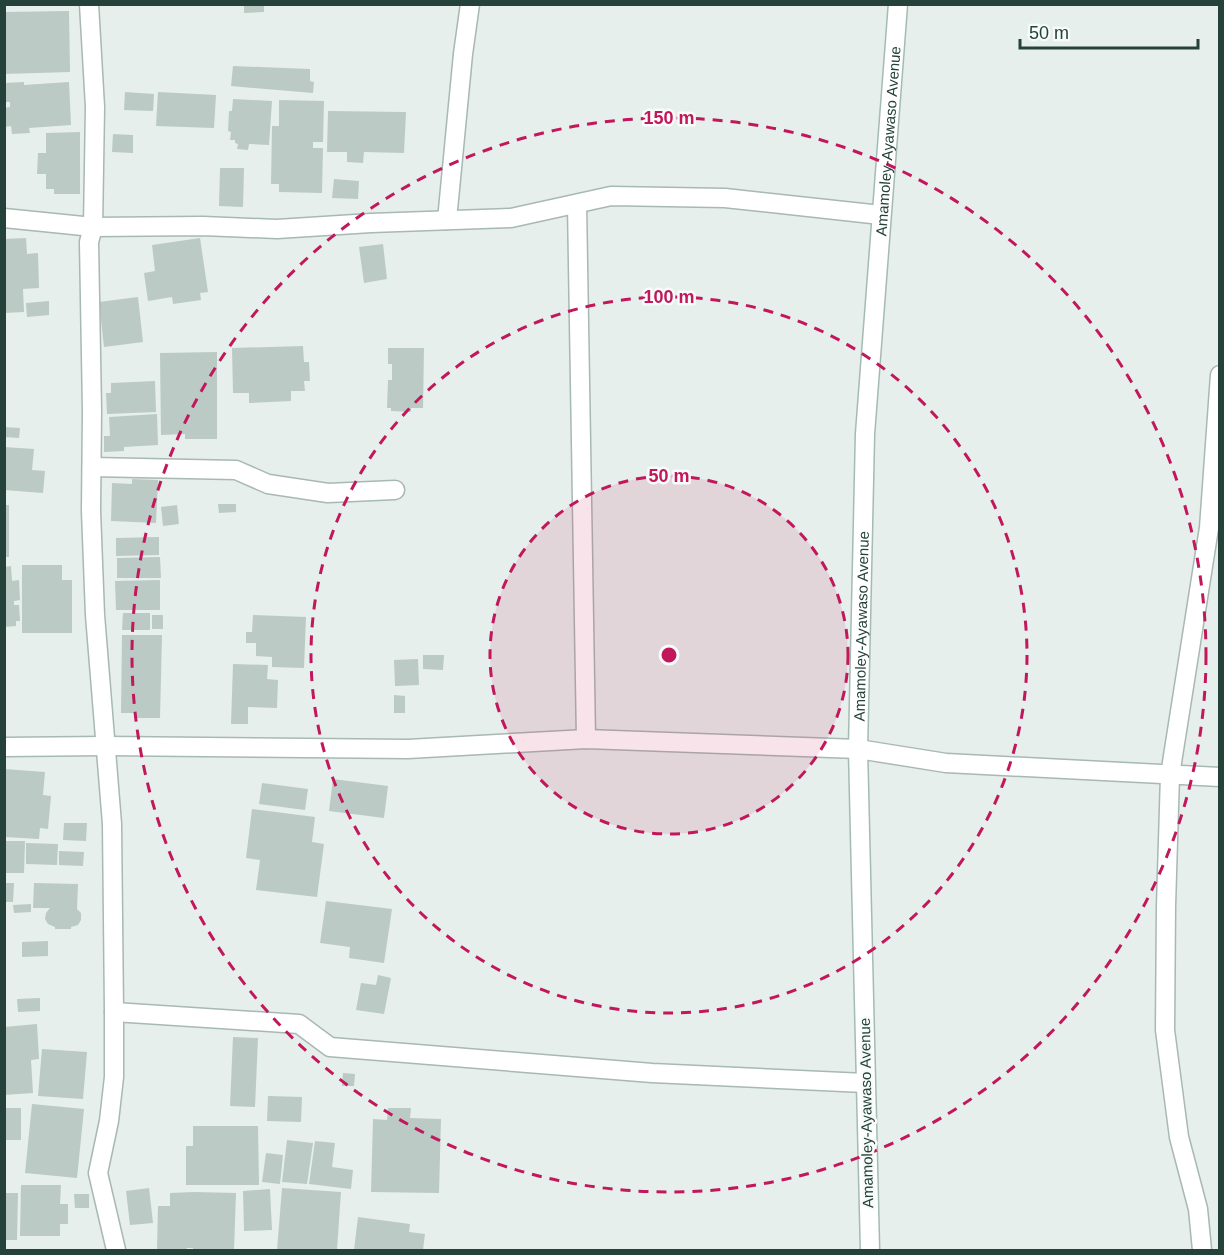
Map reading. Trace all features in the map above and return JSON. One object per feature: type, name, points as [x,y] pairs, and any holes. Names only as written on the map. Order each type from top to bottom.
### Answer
[{"type":"street","points":[[89,4],[95,107],[93,227],[89,242],[91,512],[95,615],[112,824],[114,1012],[114,1077],[111,1110],[98,1173],[116,1251]]},
{"type":"street","points":[[447,220],[470,4]]},
{"type":"street","name":"Amamoley-Ayawaso Avenue","points":[[870,1251],[858,749],[865,434],[898,4]]},
{"type":"street","points":[[4,218],[93,227],[203,226],[277,229],[512,218],[611,196],[725,198],[881,215]]},
{"type":"street","points":[[577,204],[586,739]]},
{"type":"street","points":[[1202,1251],[1198,1209],[1179,1137],[1165,1029],[1170,775],[1209,528],[1220,375]]},
{"type":"street","points":[[92,467],[236,470],[268,484],[328,493],[395,490]]},
{"type":"street","points":[[4,747],[408,750],[586,739],[858,749],[946,763],[1220,777]]},
{"type":"street","points":[[114,1012],[299,1024],[330,1047],[652,1073],[865,1083]]},
{"type":"building","points":[[244,4],[264,4],[264,12],[244,13]]},
{"type":"building","points":[[69,11],[70,72],[4,74],[4,12]]},
{"type":"building","points":[[233,66],[310,69],[310,81],[314,82],[313,93],[231,86]]},
{"type":"building","points":[[24,82],[24,85],[69,82],[71,125],[29,128],[30,133],[12,134],[11,126],[5,127],[4,108],[10,107],[10,102],[4,102],[4,83]]},
{"type":"building","points":[[125,92],[154,94],[153,111],[124,110]]},
{"type":"building","points":[[158,92],[216,95],[214,128],[156,126]]},
{"type":"building","points":[[233,99],[272,101],[269,145],[249,144],[248,150],[237,149],[238,144],[235,140],[230,140],[231,132],[228,131],[229,111],[232,111]]},
{"type":"building","points":[[279,100],[324,101],[323,142],[313,142],[313,148],[323,148],[322,193],[279,192],[279,184],[271,184],[272,126],[279,126]]},
{"type":"building","points":[[328,111],[406,112],[404,153],[364,152],[363,163],[347,162],[347,152],[327,152]]},
{"type":"building","points":[[80,132],[80,194],[54,194],[54,189],[46,189],[46,174],[37,174],[38,153],[46,153],[46,133]]},
{"type":"building","points":[[113,134],[133,135],[133,153],[112,152]]},
{"type":"building","points":[[220,168],[244,168],[243,207],[219,206]]},
{"type":"building","points":[[334,179],[359,181],[358,199],[332,198]]},
{"type":"building","points":[[26,238],[27,254],[38,253],[39,288],[23,289],[24,312],[4,313],[4,239]]},
{"type":"building","points":[[200,238],[208,292],[200,293],[201,300],[173,304],[172,297],[148,301],[144,273],[155,271],[152,245]]},
{"type":"building","points":[[383,244],[387,279],[364,283],[359,247]]},
{"type":"building","points":[[138,297],[143,342],[104,347],[99,302]]},
{"type":"building","points":[[49,301],[49,315],[27,317],[26,303]]},
{"type":"building","points":[[303,346],[304,362],[309,362],[310,381],[304,381],[305,391],[291,391],[291,401],[249,403],[249,393],[233,393],[232,348]]},
{"type":"building","points":[[388,348],[424,348],[423,408],[411,408],[411,412],[391,411],[391,408],[387,408],[388,380],[392,380],[392,364],[388,364]]},
{"type":"building","points":[[217,352],[217,439],[185,439],[185,434],[161,435],[160,353]]},
{"type":"building","points":[[155,381],[156,412],[107,414],[106,393],[111,393],[111,383]]},
{"type":"building","points":[[157,414],[158,445],[124,447],[124,451],[104,452],[104,436],[110,436],[109,417]]},
{"type":"building","points":[[4,427],[20,428],[19,438],[4,437]]},
{"type":"building","points":[[4,447],[34,449],[32,470],[45,471],[43,493],[4,490]]},
{"type":"building","points":[[132,479],[158,480],[156,523],[111,521],[112,483],[132,484]]},
{"type":"building","points":[[218,504],[236,504],[236,512],[219,513]]},
{"type":"building","points":[[4,505],[9,505],[9,557],[4,557]]},
{"type":"building","points":[[177,505],[179,524],[163,526],[161,507]]},
{"type":"building","points":[[159,537],[159,555],[116,556],[116,538]]},
{"type":"building","points":[[160,557],[161,578],[117,578],[117,558]]},
{"type":"building","points":[[22,565],[62,565],[62,580],[72,580],[72,633],[22,633]]},
{"type":"building","points":[[11,566],[12,581],[19,580],[20,600],[14,601],[14,605],[19,605],[20,621],[16,621],[16,626],[4,627],[4,567]]},
{"type":"building","points":[[160,580],[160,610],[116,610],[115,581]]},
{"type":"building","points":[[123,613],[150,613],[150,630],[122,630]]},
{"type":"building","points":[[152,615],[163,615],[163,629],[152,629]]},
{"type":"building","points":[[253,615],[306,617],[304,668],[272,667],[272,657],[256,656],[256,643],[246,643],[246,632],[252,632]]},
{"type":"building","points":[[122,635],[162,635],[160,718],[134,718],[134,713],[121,713]]},
{"type":"building","points":[[423,655],[444,655],[443,670],[423,669]]},
{"type":"building","points":[[418,659],[419,685],[395,686],[394,660]]},
{"type":"building","points":[[233,664],[268,665],[267,679],[278,680],[277,708],[248,707],[248,724],[231,724]]},
{"type":"building","points":[[394,695],[405,696],[405,713],[394,713]]},
{"type":"building","points":[[4,769],[45,772],[43,795],[51,796],[48,829],[40,828],[39,839],[4,837]]},
{"type":"building","points":[[333,779],[388,786],[384,818],[329,811]]},
{"type":"building","points":[[262,783],[308,789],[305,810],[259,804]]},
{"type":"building","points":[[252,809],[315,817],[312,842],[324,844],[317,897],[256,890],[260,860],[246,858]]},
{"type":"building","points":[[64,823],[87,823],[86,841],[63,840]]},
{"type":"building","points":[[4,841],[25,841],[24,873],[4,873]]},
{"type":"building","points":[[26,843],[58,844],[57,865],[26,864]]},
{"type":"building","points":[[59,851],[84,852],[83,866],[59,865]]},
{"type":"building","points":[[4,883],[14,883],[13,902],[4,902]]},
{"type":"building","points":[[34,883],[78,884],[77,909],[81,913],[81,920],[78,925],[71,929],[55,929],[48,924],[45,919],[50,908],[33,908]]},
{"type":"building","points":[[326,901],[392,909],[384,963],[349,958],[350,947],[320,943]]},
{"type":"building","points":[[31,904],[31,912],[14,913],[13,905]]},
{"type":"building","points":[[48,941],[48,956],[22,957],[22,942]]},
{"type":"building","points":[[378,975],[391,978],[384,1014],[356,1010],[361,983],[376,985]]},
{"type":"building","points":[[40,998],[40,1011],[18,1012],[17,999]]},
{"type":"building","points":[[37,1024],[39,1059],[31,1060],[33,1093],[4,1095],[4,1027]]},
{"type":"building","points":[[233,1037],[258,1038],[255,1107],[230,1106]]},
{"type":"building","points":[[42,1049],[87,1052],[83,1099],[38,1096]]},
{"type":"building","points":[[343,1073],[355,1074],[354,1086],[342,1086]]},
{"type":"building","points":[[268,1096],[302,1097],[301,1122],[267,1121]]},
{"type":"building","points":[[32,1104],[84,1109],[77,1178],[25,1173]]},
{"type":"building","points":[[4,1108],[21,1108],[21,1140],[4,1140]]},
{"type":"building","points":[[388,1108],[411,1108],[410,1118],[441,1119],[439,1193],[371,1192],[373,1119],[387,1120]]},
{"type":"building","points":[[193,1126],[258,1126],[259,1185],[186,1185],[186,1146],[193,1146]]},
{"type":"building","points":[[287,1140],[313,1143],[307,1184],[282,1182]]},
{"type":"building","points":[[315,1141],[335,1143],[332,1167],[353,1170],[351,1189],[309,1184]]},
{"type":"building","points":[[266,1153],[283,1155],[280,1184],[262,1182]]},
{"type":"building","points":[[21,1185],[61,1185],[60,1204],[68,1204],[68,1224],[60,1224],[60,1236],[20,1236]]},
{"type":"building","points":[[149,1188],[153,1223],[130,1225],[126,1191]]},
{"type":"building","points":[[282,1188],[341,1192],[337,1250],[277,1250]]},
{"type":"building","points":[[270,1189],[272,1230],[244,1231],[243,1191]]},
{"type":"building","points":[[4,1193],[18,1193],[17,1240],[4,1240]]},
{"type":"building","points":[[170,1193],[236,1193],[234,1250],[187,1248],[186,1250],[157,1250],[158,1206],[170,1206]]},
{"type":"building","points":[[74,1194],[89,1194],[89,1208],[75,1208]]},
{"type":"building","points":[[358,1217],[410,1224],[409,1232],[425,1234],[423,1250],[354,1250]]}]
